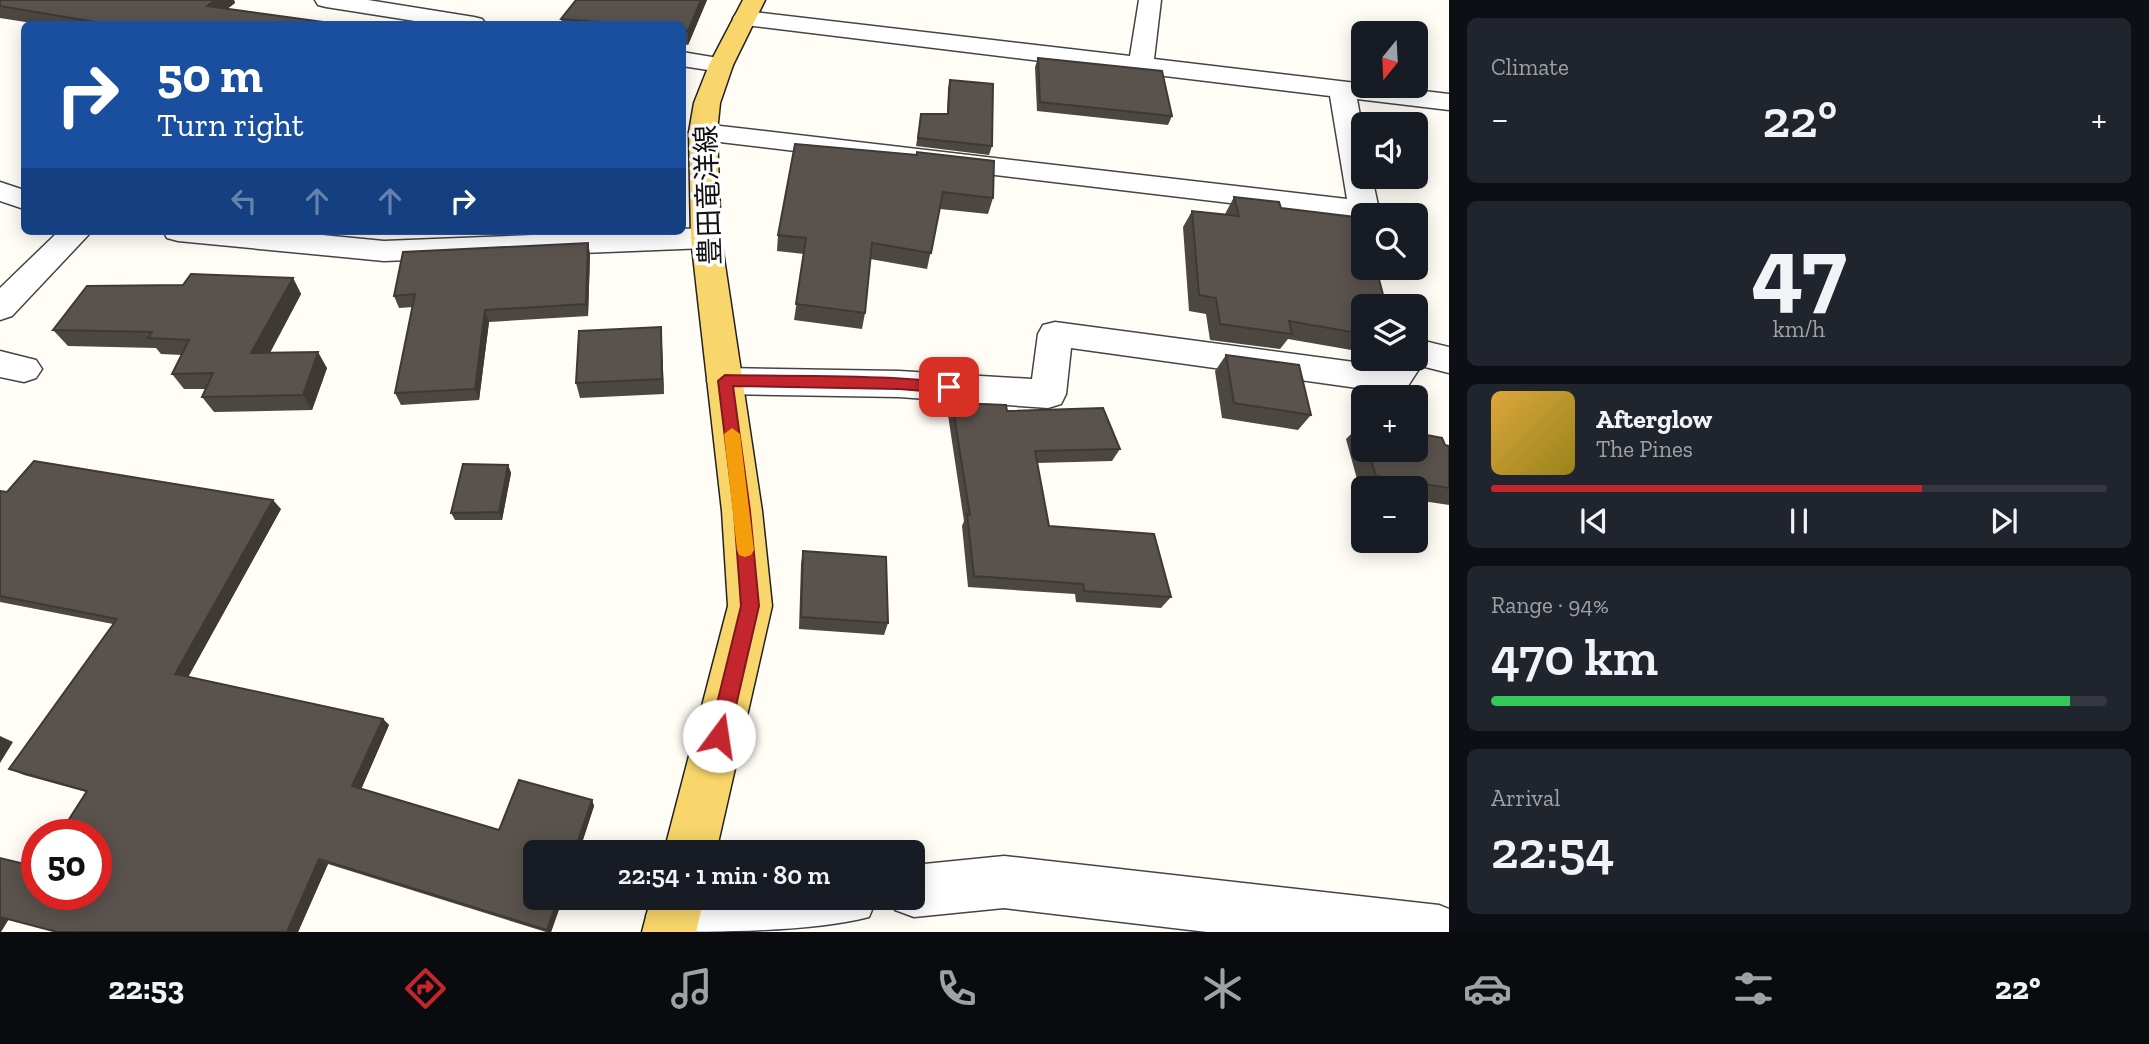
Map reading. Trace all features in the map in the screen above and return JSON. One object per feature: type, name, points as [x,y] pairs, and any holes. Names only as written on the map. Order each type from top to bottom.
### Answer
[{"type":"main road","name":"豊田竜洋線","points":[[693,840],[750,606],[742,511],[706,239],[703,132],[707,103],[721,65],[750,9]]},
{"type":"street","points":[[326,0],[456,21]]},
{"type":"street","points":[[1141,67],[1150,0]]},
{"type":"street","points":[[750,9],[1141,67],[1449,102]]},
{"type":"street","points":[[686,60],[721,65]]},
{"type":"street","points":[[703,132],[1364,210],[1342,90]]},
{"type":"street","points":[[0,191],[21,199]]},
{"type":"street","points":[[0,308],[73,235]]},
{"type":"street","points":[[219,235],[384,251],[706,239]]},
{"type":"street","points":[[725,381],[899,384],[1048,394],[1055,334],[1393,380],[1399,371]]},
{"type":"street","points":[[1428,355],[1449,360]]},
{"type":"street","points":[[925,890],[1004,882],[1439,932]]},
{"type":"street","points":[[673,915],[725,910]]},
{"type":"building","points":[[0,0],[215,0],[207,6],[316,21],[89,21],[0,6]]},
{"type":"building","points":[[576,0],[701,0],[688,31],[686,21],[561,19]]},
{"type":"building","points":[[1038,58],[1162,71],[1172,116],[1040,102]]},
{"type":"building","points":[[950,80],[993,84],[992,146],[918,138],[921,114],[948,114]]},
{"type":"building","points":[[795,144],[917,155],[917,152],[994,161],[993,198],[943,192],[931,253],[872,243],[865,313],[796,304],[806,238],[778,235]]},
{"type":"building","points":[[1234,197],[1279,202],[1281,208],[1351,217],[1351,280],[1379,280],[1383,294],[1351,294],[1351,332],[1289,321],[1292,334],[1220,324],[1216,298],[1199,295],[1192,211],[1239,216]]},
{"type":"building","points":[[588,243],[586,304],[485,310],[475,389],[395,393],[415,294],[394,296],[403,252]]},
{"type":"building","points":[[191,274],[293,278],[251,353],[318,352],[303,395],[202,397],[213,373],[172,374],[189,340],[148,338],[152,332],[53,330],[87,286],[183,285]]},
{"type":"building","points":[[661,327],[662,379],[576,383],[579,331]]},
{"type":"building","points":[[1226,355],[1299,365],[1311,415],[1234,403]]},
{"type":"building","points":[[952,403],[1006,405],[1007,411],[1103,408],[1120,449],[1035,451],[1049,526],[1154,534],[1171,597],[1084,591],[1083,584],[974,576],[967,514],[970,515]]},
{"type":"building","points":[[1428,435],[1442,438],[1445,445],[1449,446],[1449,488],[1428,485],[1428,476],[1376,476],[1372,462],[1428,462]]},
{"type":"building","points":[[34,461],[273,500],[175,674],[383,719],[352,786],[499,830],[519,780],[592,800],[578,840],[523,840],[523,910],[554,910],[547,930],[319,859],[287,932],[57,932],[0,917],[0,858],[21,863],[21,910],[112,910],[112,819],[69,819],[87,791],[9,769],[117,619],[0,596],[0,491],[7,492]]},
{"type":"building","points":[[463,464],[508,465],[499,512],[451,513]]},
{"type":"building","points":[[803,551],[886,557],[888,623],[801,617]]},
{"type":"slow traffic","points":[[732,434],[745,550]]},
{"type":"route","points":[[719,736],[750,606],[742,511],[725,381],[949,387]]}]
